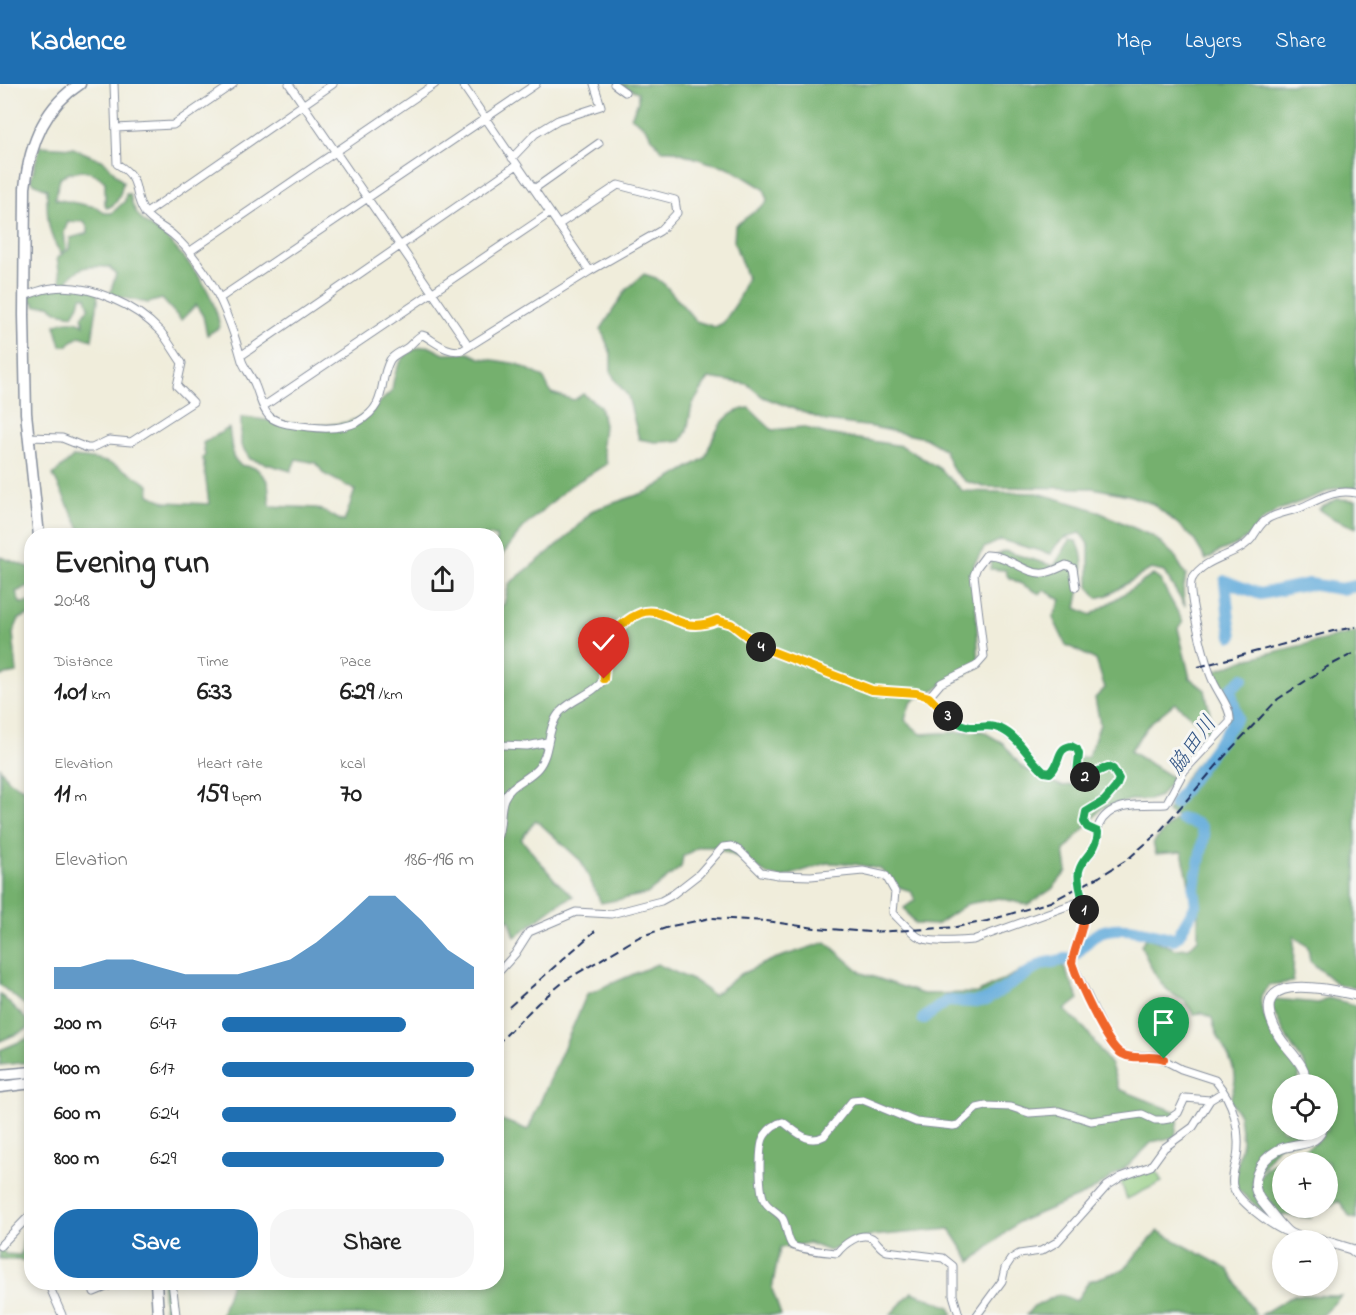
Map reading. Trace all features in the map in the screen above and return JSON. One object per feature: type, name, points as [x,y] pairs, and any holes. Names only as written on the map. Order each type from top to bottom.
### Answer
[{"type":"main road","points":[[38,528],[28,437],[24,296],[24,202],[27,169],[32,150],[44,123],[57,104],[80,84]]},
{"type":"main road","points":[[0,1075],[24,1073]]},
{"type":"main road","points":[[0,1086],[24,1084]]},
{"type":"main road","points":[[156,1290],[158,1315]]},
{"type":"street","points":[[114,84],[117,164],[128,171],[132,177],[145,214],[173,235],[201,266],[220,298],[243,362],[250,373],[264,410],[281,423],[315,428],[350,426],[370,413],[381,398],[386,370],[392,357],[410,346],[418,337],[425,336],[448,350],[458,351],[469,346],[590,271],[660,231],[677,213],[675,200],[618,185],[558,225]]},
{"type":"street","points":[[116,128],[172,125],[233,84]]},
{"type":"street","points":[[289,84],[469,346]]},
{"type":"street","points":[[145,214],[333,84]]},
{"type":"street","points":[[189,252],[435,84]]},
{"type":"street","points":[[462,84],[590,271]]},
{"type":"street","points":[[220,298],[536,84]]},
{"type":"street","points":[[512,158],[535,134],[558,120],[601,106],[594,84]]},
{"type":"street","points":[[614,84],[625,92]]},
{"type":"street","points":[[534,189],[600,144]]},
{"type":"street","points":[[242,355],[517,165]]},
{"type":"street","points":[[264,406],[550,213]]},
{"type":"street","points":[[24,296],[51,288],[77,288],[130,306],[160,331],[182,363],[177,386],[193,402],[131,442],[109,440],[87,448],[63,438],[28,437]]},
{"type":"street","points":[[1282,1230],[1273,1226],[1239,1197],[1233,1188],[1232,1179],[1239,1143],[1236,1116],[1215,1080],[1182,1070],[1156,1056],[1138,1057],[1121,1054],[1109,1041],[1072,963],[1073,951],[1082,932],[1084,900],[1078,879],[1080,868],[1097,844],[1099,824],[1105,816],[1122,805],[1166,804],[1189,764],[1230,722],[1229,712],[1212,679],[1192,602],[1190,588],[1192,579],[1205,566],[1219,557],[1247,544],[1268,518],[1300,508],[1332,493],[1342,491],[1356,493]]},
{"type":"street","points":[[929,697],[941,683],[976,666],[984,657],[974,575],[986,555],[1000,555],[1039,573],[1047,573],[1066,565],[1073,568],[1076,587]]},
{"type":"street","points":[[504,801],[505,796],[513,787],[538,769],[558,714],[590,693],[604,679],[607,639],[625,622],[639,614],[656,611],[670,620],[685,625],[706,625],[717,620],[731,624],[762,648],[872,690],[916,693],[929,697],[963,727],[1002,729],[1015,739],[1044,772],[1050,773],[1057,767],[1063,748],[1071,746],[1077,749],[1079,754],[1076,768],[1077,774],[1081,777],[1087,778],[1108,767],[1113,769],[1119,779],[1116,787],[1104,801],[1086,812],[1084,817],[1087,827],[1098,832]]},
{"type":"street","points":[[504,745],[514,747],[548,742]]},
{"type":"street","points":[[504,966],[529,932],[576,912],[611,914],[661,901],[699,874],[723,847],[731,846],[740,851],[761,872],[770,874],[812,876],[863,871],[886,876],[895,892],[893,912],[915,935],[923,939],[954,942],[973,940],[1084,900]]},
{"type":"street","points":[[1304,1074],[1303,1068],[1276,1031],[1269,1006],[1272,996],[1280,989],[1288,988],[1326,989],[1356,995]]},
{"type":"street","points":[[977,1315],[1002,1281],[1005,1268],[1011,1259],[1019,1254],[1041,1251],[1057,1242],[1107,1186],[1121,1177],[1151,1166],[1164,1148],[1188,1132],[1210,1100],[1223,1092]]},
{"type":"street","points":[[959,1315],[953,1295],[955,1274],[953,1266],[943,1258],[887,1251],[866,1237],[848,1242],[837,1253],[796,1248],[792,1245],[782,1217],[770,1209],[762,1197],[761,1159],[765,1135],[778,1123],[783,1122],[808,1140],[818,1139],[824,1136],[852,1101],[858,1099],[893,1110],[916,1122],[953,1126],[958,1125],[977,1108],[986,1106],[1011,1107],[1029,1113],[1059,1111],[1091,1121],[1142,1114],[1155,1120],[1162,1120],[1169,1119],[1178,1113],[1185,1098],[1210,1100]]},
{"type":"street","points":[[1287,1230],[1258,1197],[1254,1189],[1255,1182],[1259,1170],[1280,1149],[1300,1146],[1313,1140]]},
{"type":"street","points":[[0,1234],[3,1243],[24,1221]]},
{"type":"street","points":[[1338,1245],[1356,1253]]},
{"type":"street","points":[[51,1290],[62,1315]]},
{"type":"street","points":[[94,1292],[99,1290]]},
{"type":"street","points":[[173,1290],[176,1315]]},
{"type":"green space","points":[[617,84],[1356,84],[1356,488],[1337,488],[1279,510],[1261,522],[1238,544],[1206,560],[1193,538],[1153,504],[1128,495],[1093,488],[984,487],[965,481],[953,470],[944,449],[925,438],[873,427],[826,421],[763,397],[747,384],[709,378],[692,405],[687,431],[681,441],[655,442],[639,439],[628,396],[611,371],[611,354],[601,329],[626,290],[644,274],[656,278],[665,285],[696,321],[715,327],[723,323],[736,304],[747,278],[734,242],[735,226],[766,203],[767,198],[764,189],[728,167],[672,150],[661,150],[644,126],[631,117],[638,102],[638,92]]},
{"type":"green space","points":[[40,146],[73,148],[104,161],[123,182],[114,204],[107,208],[105,204],[105,182],[95,174],[84,171],[60,178],[55,199],[96,207],[105,213],[112,213],[125,201],[126,194],[130,194],[140,218],[162,233],[198,276],[211,299],[220,327],[207,335],[203,316],[196,305],[181,320],[162,299],[148,303],[115,296],[109,297],[116,274],[109,267],[92,266],[83,268],[68,279],[70,283],[97,290],[98,301],[92,340],[80,336],[67,346],[61,346],[55,325],[70,321],[84,325],[82,317],[89,307],[86,297],[81,297],[73,315],[57,311],[50,305],[35,306],[35,302],[30,302],[29,294],[61,283],[57,258],[69,249],[70,238],[88,233],[88,228],[84,221],[68,222],[64,232],[66,249],[61,253],[50,230],[47,214],[47,189],[35,184],[31,179]]},
{"type":"green space","points":[[428,346],[444,354],[469,353],[480,358],[518,364],[543,377],[551,393],[574,400],[583,394],[600,406],[604,425],[602,445],[607,464],[570,486],[523,528],[504,553],[504,528],[80,528],[53,475],[73,457],[96,460],[130,473],[149,485],[149,495],[166,502],[209,504],[203,443],[229,428],[233,457],[240,465],[256,468],[268,481],[270,506],[317,508],[344,522],[355,490],[324,474],[316,463],[296,459],[291,471],[250,459],[241,445],[241,417],[311,425],[339,424],[357,419],[392,391],[401,361],[406,355]]},
{"type":"green space","points":[[749,408],[772,430],[803,427],[827,434],[902,446],[939,468],[963,491],[1038,493],[1092,509],[1154,537],[1174,555],[1186,575],[1183,592],[1185,606],[1164,572],[1151,569],[1108,595],[1097,598],[1089,587],[1089,546],[1081,533],[1063,539],[1051,554],[1001,540],[984,548],[974,564],[979,667],[915,699],[910,704],[905,720],[921,734],[982,731],[1003,743],[1022,767],[1062,786],[1084,784],[1097,776],[1097,771],[1077,777],[1075,758],[1088,757],[1100,724],[1095,698],[1105,688],[1096,660],[1066,645],[1053,618],[1061,600],[1044,590],[1040,594],[1008,577],[1005,570],[990,569],[992,558],[1005,551],[1054,566],[1070,540],[1076,541],[1080,548],[1083,565],[1076,608],[1091,615],[1153,575],[1160,580],[1183,622],[1178,628],[1190,678],[1205,690],[1211,718],[1209,732],[1175,703],[1149,724],[1130,751],[1173,778],[1160,796],[1148,800],[1131,800],[1102,808],[1064,851],[1067,871],[1052,889],[1028,905],[999,898],[967,904],[936,925],[915,924],[904,908],[915,900],[911,891],[899,887],[880,869],[854,864],[827,863],[781,878],[768,875],[747,861],[714,847],[699,847],[683,856],[681,867],[647,894],[601,903],[581,861],[536,820],[521,839],[555,880],[573,896],[557,905],[515,937],[509,918],[504,924],[504,604],[509,584],[565,539],[593,510],[649,491],[705,458],[715,433],[725,419],[740,410]]},
{"type":"green space","points":[[1336,499],[1356,500],[1356,528],[1334,519],[1319,509]]},
{"type":"green space","points":[[0,557],[24,565],[24,588],[16,592],[20,603],[24,603],[24,617],[19,619],[13,633],[17,673],[0,676]]},
{"type":"green space","points":[[1356,632],[1356,987],[1338,985],[1310,961],[1308,947],[1294,936],[1293,982],[1269,985],[1261,997],[1261,1005],[1269,1025],[1300,1072],[1300,1074],[1272,1074],[1272,1140],[1304,1140],[1279,1145],[1252,1181],[1275,1222],[1238,1190],[1234,1181],[1242,1141],[1239,1115],[1230,1100],[1235,1076],[1212,1018],[1202,1013],[1193,1014],[1185,1001],[1169,992],[1157,978],[1141,945],[1147,937],[1175,949],[1189,948],[1198,939],[1198,913],[1182,852],[1156,854],[1153,843],[1177,817],[1167,812],[1185,778],[1229,724],[1215,671],[1246,659]]},
{"type":"green space","points":[[0,768],[9,781],[23,788],[24,796],[24,1004],[0,985]]},
{"type":"green space","points":[[826,942],[862,973],[923,994],[977,993],[1043,960],[1063,965],[1079,999],[1065,1010],[1086,1030],[1111,1065],[1119,1089],[1179,1113],[1175,1137],[1152,1142],[1129,1165],[1090,1192],[1018,1222],[971,1262],[950,1229],[872,1236],[829,1251],[809,1243],[780,1248],[772,1289],[781,1315],[221,1315],[229,1290],[504,1290],[504,1121],[528,1130],[587,994],[657,964],[696,982],[713,995],[741,974],[774,959]]},
{"type":"green space","points":[[0,994],[24,1017],[24,1031],[0,1041]]},
{"type":"green space","points":[[1328,998],[1356,1005],[1356,1219],[1350,1217],[1338,1202],[1338,1152],[1298,1152],[1318,1140],[1338,1140],[1338,1074],[1306,1074],[1306,1067],[1288,1040],[1271,1006],[1275,999],[1319,1003]]},
{"type":"green space","points":[[24,1040],[24,1063],[0,1065],[0,1050]]},
{"type":"green space","points":[[1272,1164],[1272,1210],[1262,1197],[1259,1182],[1263,1172]]},
{"type":"green space","points":[[1154,1167],[1162,1182],[1127,1199],[1120,1180]]},
{"type":"green space","points":[[24,1228],[24,1261],[0,1259],[0,1250],[2,1248],[5,1254],[21,1255]]},
{"type":"green space","points":[[1158,1231],[1228,1269],[1256,1315],[1026,1315],[1032,1308],[1059,1294],[1076,1301],[1089,1281],[1123,1270]]},
{"type":"green space","points":[[163,1290],[170,1290],[174,1315],[165,1315]]},
{"type":"green space","points":[[912,1292],[950,1307],[953,1315],[890,1315]]},
{"type":"green space","points":[[1292,1296],[1341,1296],[1322,1315],[1260,1315]]},
{"type":"waterway","name":"脇田川","points":[[1232,636],[1225,581],[1260,594],[1309,584],[1341,589],[1356,586]]},
{"type":"waterway","name":"脇田川","points":[[1174,804],[1237,717],[1230,689],[1243,678]]},
{"type":"waterway","name":"脇田川","points":[[1076,954],[1097,934],[1115,929],[1136,930],[1174,939],[1178,936],[1196,905],[1194,889],[1204,836],[1201,827],[1197,824],[1181,819]]},
{"type":"waterway","name":"脇田川","points":[[923,1019],[947,1001],[986,1000],[1042,964],[1067,959]]},
{"type":"railway","points":[[1198,667],[1356,627]]},
{"type":"railway","points":[[504,1037],[538,1003],[566,980],[639,937],[672,926],[711,918],[766,921],[869,932],[912,930],[956,927],[987,921],[1050,902],[1128,859],[1160,831],[1278,699],[1327,667],[1356,652]]},
{"type":"railway","points":[[509,1007],[595,931]]},
{"type":"route","points":[[604,679],[607,639],[625,622],[639,614],[656,611],[670,620],[694,626],[706,625],[717,620],[731,624],[762,648],[872,690],[916,693],[929,697],[963,727],[1002,729],[1015,739],[1044,772],[1050,773],[1057,767],[1060,752],[1067,746],[1077,749],[1079,754],[1076,768],[1077,774],[1081,777],[1087,778],[1108,767],[1113,769],[1119,779],[1116,787],[1104,801],[1086,812],[1084,817],[1087,827],[1098,832],[1097,844],[1080,868],[1078,879],[1084,900],[1084,915],[1082,932],[1073,951],[1072,963],[1109,1041],[1117,1050],[1127,1056],[1156,1056],[1164,1059]]}]
